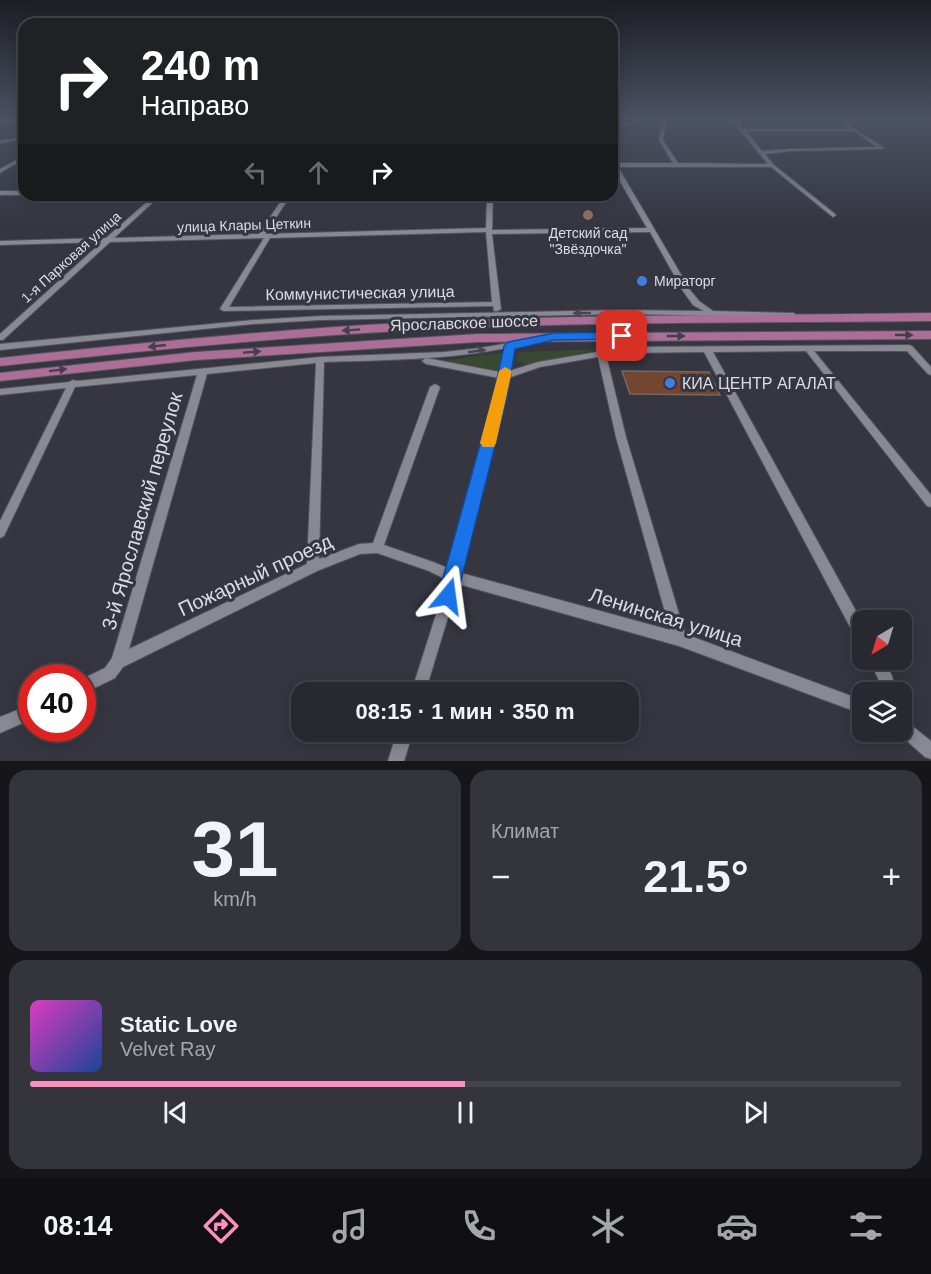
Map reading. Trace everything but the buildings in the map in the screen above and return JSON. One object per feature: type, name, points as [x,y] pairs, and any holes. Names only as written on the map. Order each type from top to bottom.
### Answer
[{"type":"highway","name":"Ярославское шоссе","points":[[0,362],[251,337],[400,327],[498,323],[931,317]]},
{"type":"highway","name":"Ярославское шоссе","points":[[0,377],[267,351],[478,338],[931,335]]},
{"type":"street","points":[[670,155],[677,165]]},
{"type":"street","points":[[762,155],[772,166],[833,215]]},
{"type":"street","points":[[0,171],[18,160]]},
{"type":"street","points":[[618,164],[772,166]]},
{"type":"street","points":[[618,177],[687,291],[696,303],[717,313]]},
{"type":"street","points":[[0,193],[18,193]]},
{"type":"street","points":[[0,199],[9,193]]},
{"type":"street","name":"1-я Парковая улица","points":[[0,338],[151,201]]},
{"type":"street","points":[[265,236],[285,201]]},
{"type":"street","points":[[490,201],[489,231],[499,314]]},
{"type":"street","name":"улица Клары Цеткин","points":[[0,243],[489,231],[650,230]]},
{"type":"street","name":"Коммунистическая улица","points":[[265,236],[224,309],[496,304]]},
{"type":"street","points":[[690,313],[696,307],[696,303]]},
{"type":"street","points":[[0,346],[265,321],[499,314],[717,313],[829,318]]},
{"type":"street","points":[[0,392],[320,360],[399,358],[480,351],[554,336]]},
{"type":"street","points":[[421,682],[454,577],[509,349],[513,345]]},
{"type":"street","points":[[399,358],[435,362],[504,376],[601,352],[909,348],[931,372]]},
{"type":"street","points":[[707,349],[852,617]]},
{"type":"street","points":[[809,350],[931,503]]},
{"type":"street","points":[[601,352],[609,393],[679,639]]},
{"type":"street","points":[[507,359],[529,368]]},
{"type":"street","points":[[313,567],[320,360]]},
{"type":"street","name":"3-й Ярославский переулок","points":[[118,662],[203,371]]},
{"type":"street","points":[[0,532],[73,383]]},
{"type":"street","points":[[376,548],[435,387]]},
{"type":"street","name":"Пожарный проезд","points":[[96,680],[110,673],[118,662],[313,567],[359,549],[376,548],[433,567],[454,577]]},
{"type":"street","name":"Ленинская улица","points":[[454,577],[679,639],[852,703]]},
{"type":"street","points":[[0,725],[18,717]]},
{"type":"street","points":[[912,735],[931,751]]},
{"type":"street","points":[[396,761],[402,742]]},
{"type":"green space","points":[[601,349],[529,365],[517,362],[515,357],[519,352]]},
{"type":"green space","points":[[505,352],[503,368],[495,371],[441,361]]},
{"type":"slow traffic","points":[[488,443],[505,371]]},
{"type":"place","name":"Детский сад \"Звёздочка\"","points":[[588,215]]},
{"type":"place","name":"Мираторг","points":[[642,281]]},
{"type":"place","name":"КИА ЦЕНТР АГАЛАТ","points":[[670,383]]},
{"type":"route","points":[[448,596],[500,398],[509,349],[513,345],[554,336],[622,336]]}]
